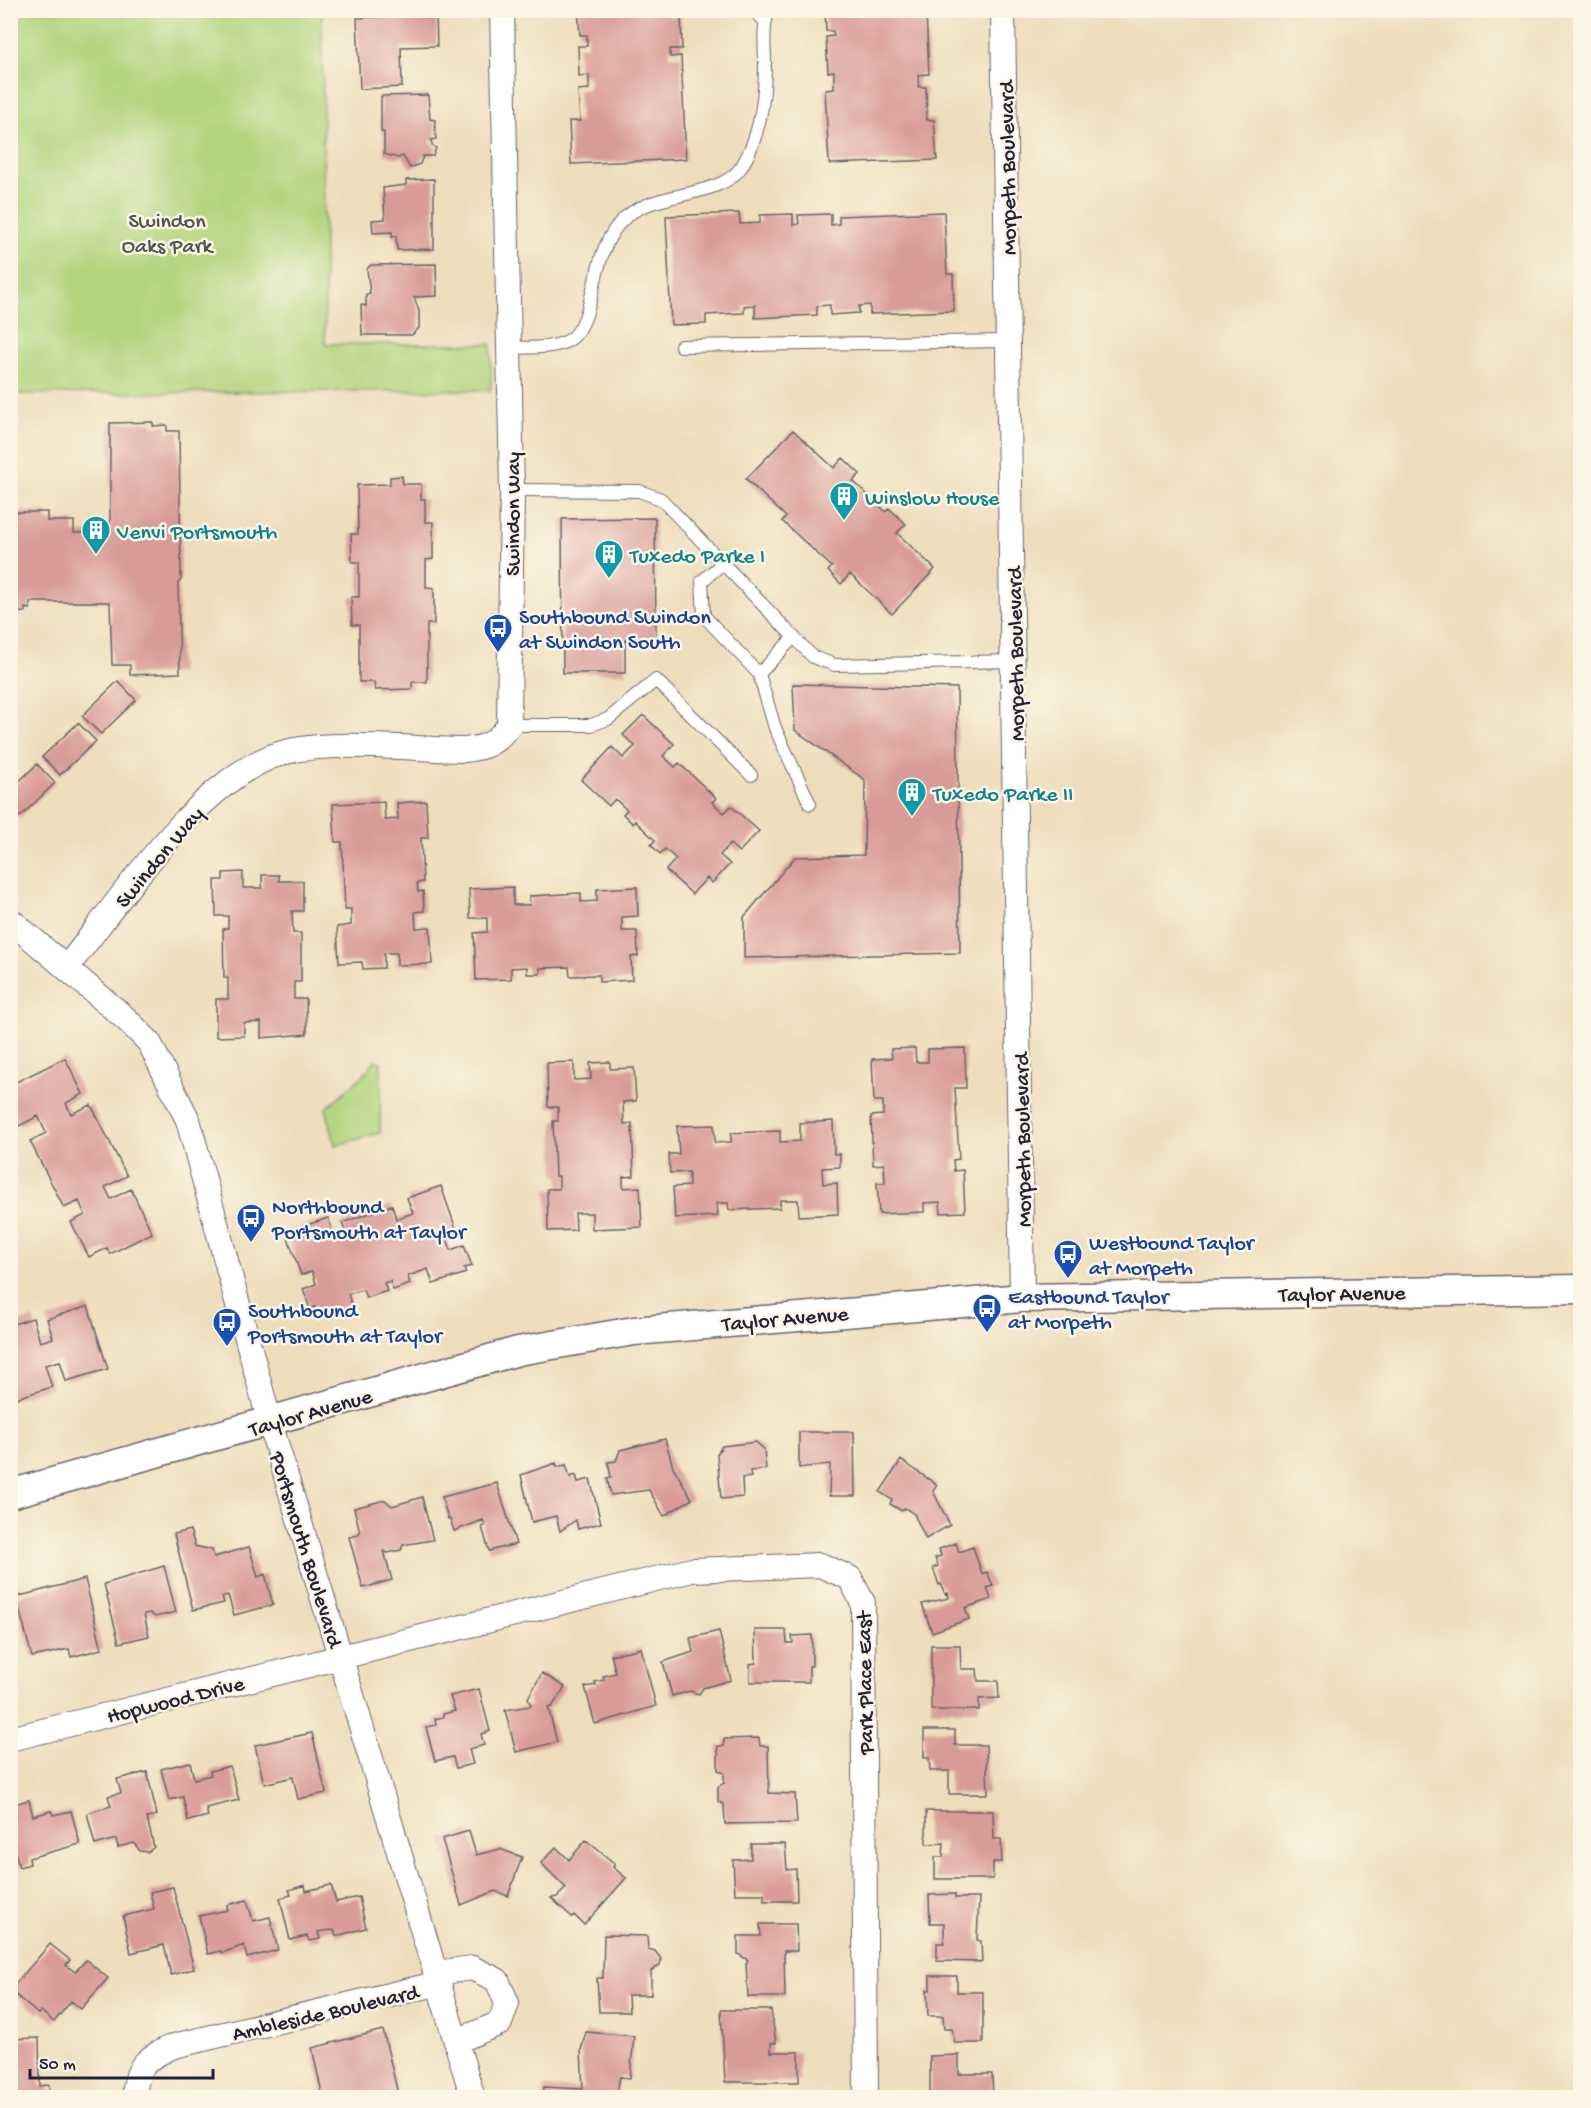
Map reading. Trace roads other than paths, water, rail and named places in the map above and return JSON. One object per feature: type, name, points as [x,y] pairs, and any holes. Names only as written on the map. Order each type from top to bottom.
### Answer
[{"type":"street","name":"Swindon Way","points":[[68,966],[195,808],[228,782],[258,763],[286,752],[324,747],[464,750],[484,748],[499,740],[509,725],[512,490],[502,10]]},
{"type":"street","name":"Morpeth Boulevard","points":[[1004,10],[1022,1298]]},
{"type":"street","name":"Portsmouth Boulevard","points":[[10,920],[68,966],[149,1042],[188,1120],[270,1423],[473,2097]]},
{"type":"street","name":"Taylor Avenue","points":[[10,1494],[518,1352],[634,1331],[1022,1298],[1581,1289]]},
{"type":"street","name":"Park Place East","points":[[340,1656],[692,1570],[820,1565],[850,1578],[863,1603],[866,2097]]},
{"type":"street","name":"Hopwood Drive","points":[[10,1739],[340,1656]]},
{"type":"street","name":"Ambleside Boulevard","points":[[134,2097],[138,2073],[149,2056],[174,2046],[472,1968],[497,1980],[507,2003],[500,2023],[457,2041]]},
{"type":"lane","points":[[509,348],[545,347],[571,339],[584,321],[595,273],[608,239],[627,216],[657,200],[731,179],[742,166],[758,129],[765,82],[767,16],[753,10]]},
{"type":"lane","points":[[681,346],[1009,341]]},
{"type":"lane","points":[[512,490],[639,491],[661,499],[813,657],[835,665],[1014,661]]},
{"type":"lane","points":[[723,563],[702,581],[704,616],[759,674],[775,728],[810,804]]},
{"type":"lane","points":[[759,674],[794,637]]},
{"type":"lane","points":[[509,725],[591,725],[608,719],[656,680],[751,775]]},
{"type":"place","name":"Winslow House","points":[[844,522]]},
{"type":"place","name":"Venvi Portsmouth","points":[[96,556]]},
{"type":"place","name":"Tuxedo Parke I","points":[[609,580]]},
{"type":"place","name":"Southbound Swindon at Swindon South","points":[[498,654]]},
{"type":"place","name":"Tuxedo Parke II","points":[[912,818]]},
{"type":"place","name":"Northbound Portsmouth at Taylor","points":[[251,1244]]},
{"type":"place","name":"Westbound Taylor at Morpeth","points":[[1068,1280]]},
{"type":"place","name":"Eastbound Taylor at Morpeth","points":[[987,1334]]},
{"type":"place","name":"Southbound Portsmouth at Taylor","points":[[227,1348]]},
{"type":"park label","name":"Swindon Oaks Park","points":[[167,232]]}]
